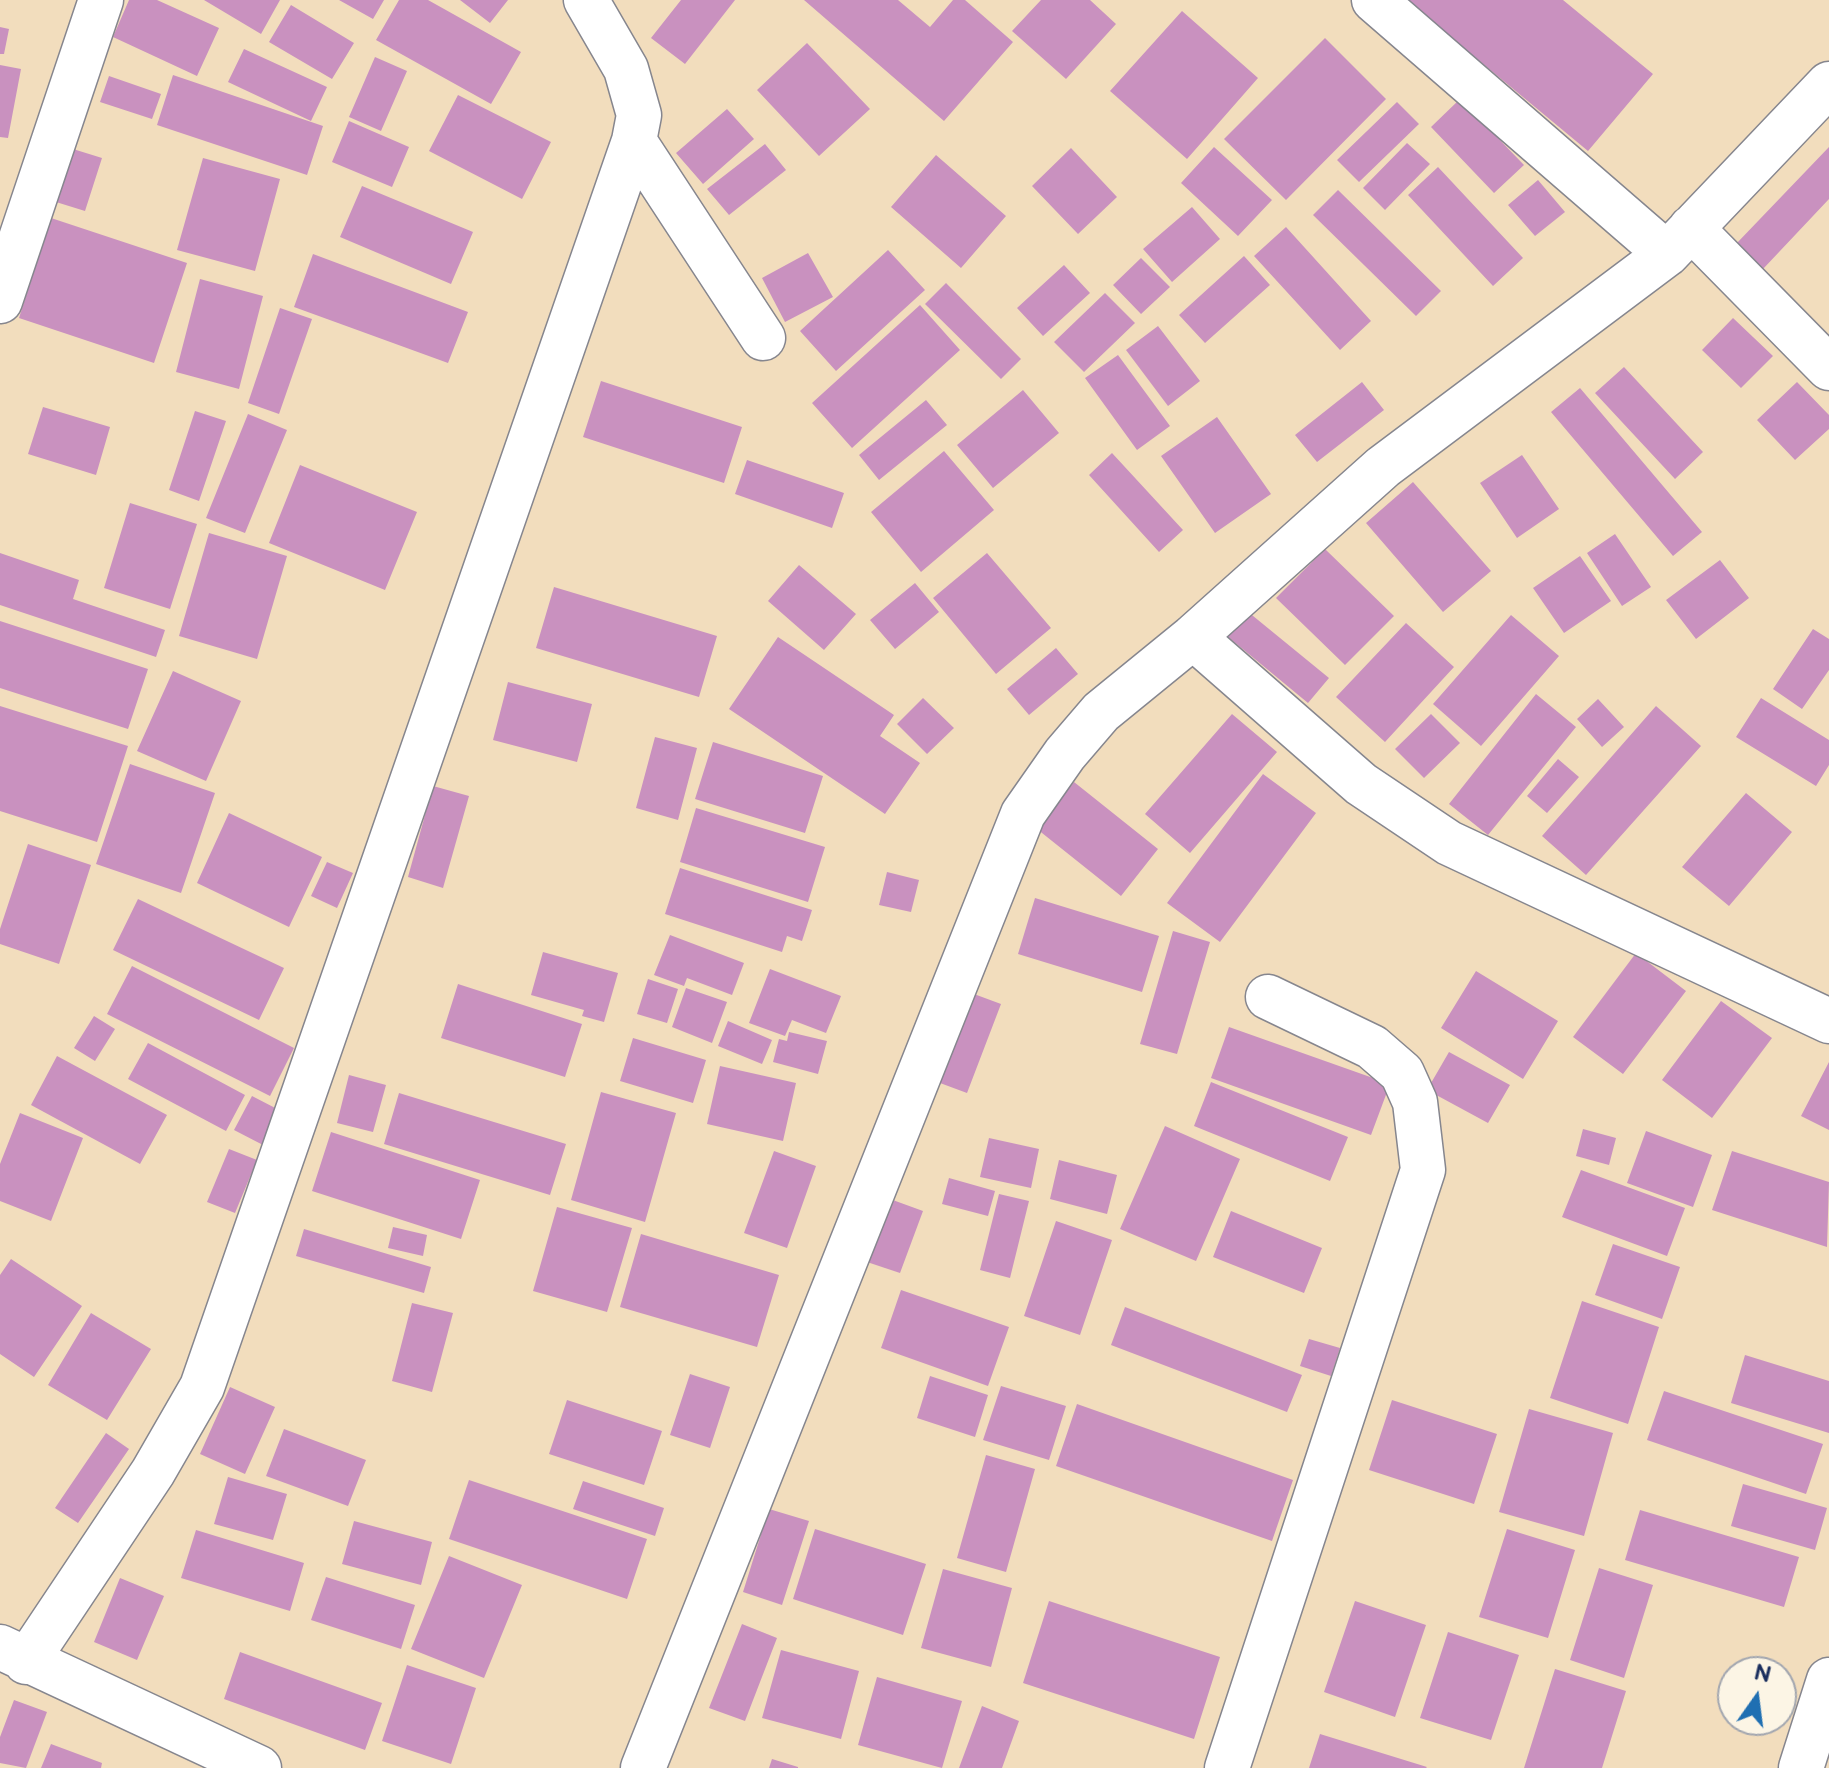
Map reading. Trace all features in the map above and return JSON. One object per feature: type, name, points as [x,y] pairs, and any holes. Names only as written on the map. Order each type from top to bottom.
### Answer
[{"type":"street","points":[[0,301],[101,0]]},
{"type":"street","points":[[259,1768],[13,1654],[153,1472],[202,1387],[634,141],[639,115],[626,69],[586,0]]},
{"type":"street","points":[[1374,0],[1679,241],[1829,368]]},
{"type":"street","points":[[643,1768],[1023,814],[1065,754],[1101,712],[1193,637],[1383,467],[1679,241],[1829,84]]},
{"type":"street","points":[[634,141],[763,338]]},
{"type":"street","points":[[1193,637],[1361,784],[1449,843],[1829,1021]]},
{"type":"street","points":[[1227,1768],[1423,1170],[1415,1102],[1402,1073],[1372,1047],[1268,997]]},
{"type":"street","points":[[1801,1768],[1829,1680]]},
{"type":"building","points":[[129,0],[157,0],[219,28],[197,76],[113,37]]},
{"type":"building","points":[[204,0],[280,0],[261,34]]},
{"type":"building","points":[[339,0],[384,0],[373,19]]},
{"type":"building","points":[[399,0],[428,0],[521,52],[491,104],[376,40]]},
{"type":"building","points":[[460,0],[508,0],[490,23]]},
{"type":"building","points":[[681,0],[735,0],[685,64],[651,38]]},
{"type":"building","points":[[804,0],[898,0],[930,27],[953,0],[965,0],[1013,42],[944,121]]},
{"type":"building","points":[[1041,0],[1090,0],[1116,24],[1066,79],[1012,31]]},
{"type":"building","points":[[1406,0],[1563,0],[1653,74],[1588,151]]},
{"type":"building","points":[[291,5],[354,43],[332,79],[269,42]]},
{"type":"building","points":[[1182,11],[1258,78],[1187,159],[1110,91]]},
{"type":"building","points":[[0,27],[9,29],[4,54],[0,54]]},
{"type":"building","points":[[1325,38],[1386,99],[1286,200],[1224,139]]},
{"type":"building","points":[[807,43],[870,109],[819,156],[757,90]]},
{"type":"building","points":[[244,49],[327,87],[311,121],[228,82]]},
{"type":"building","points":[[375,57],[407,71],[381,131],[349,117]]},
{"type":"building","points":[[0,65],[21,69],[8,138],[0,137]]},
{"type":"building","points":[[173,75],[323,126],[307,175],[157,125]]},
{"type":"building","points":[[109,76],[161,94],[152,119],[100,102]]},
{"type":"building","points":[[458,95],[551,142],[522,199],[429,151]]},
{"type":"building","points":[[1460,99],[1524,165],[1494,193],[1431,127]]},
{"type":"building","points":[[1397,102],[1419,124],[1359,182],[1337,160]]},
{"type":"building","points":[[727,109],[754,139],[703,184],[676,153]]},
{"type":"building","points":[[349,121],[409,147],[392,187],[332,162]]},
{"type":"building","points":[[1407,143],[1430,164],[1385,210],[1363,188]]},
{"type":"building","points":[[765,144],[786,170],[729,215],[707,189]]},
{"type":"building","points":[[1214,147],[1272,200],[1238,236],[1181,183]]},
{"type":"building","points":[[1829,147],[1829,199],[1763,269],[1736,244]]},
{"type":"building","points":[[1071,148],[1117,197],[1078,234],[1032,186]]},
{"type":"building","points":[[73,149],[102,158],[85,211],[56,202]]},
{"type":"building","points":[[936,155],[1006,216],[961,268],[891,207]]},
{"type":"building","points":[[203,158],[280,179],[255,271],[177,250]]},
{"type":"building","points":[[1438,167],[1523,258],[1493,286],[1408,195]]},
{"type":"building","points":[[1538,180],[1565,212],[1535,236],[1508,205]]},
{"type":"building","points":[[362,186],[473,232],[451,284],[340,237]]},
{"type":"building","points":[[1338,190],[1441,291],[1416,316],[1313,215]]},
{"type":"building","points":[[1192,207],[1220,239],[1172,282],[1143,249]]},
{"type":"building","points":[[51,218],[187,263],[154,363],[19,318]]},
{"type":"building","points":[[1286,227],[1371,321],[1340,350],[1254,256]]},
{"type":"building","points":[[888,250],[925,290],[836,371],[800,331]]},
{"type":"building","points":[[808,253],[833,297],[785,322],[762,278]]},
{"type":"building","points":[[313,254],[468,312],[448,363],[294,307]]},
{"type":"building","points":[[1244,256],[1270,285],[1205,343],[1179,315]]},
{"type":"building","points":[[1141,258],[1170,287],[1141,314],[1113,285]]},
{"type":"building","points":[[1064,265],[1090,293],[1043,336],[1017,308]]},
{"type":"building","points":[[200,279],[263,296],[239,389],[176,372]]},
{"type":"building","points":[[946,283],[1021,359],[1001,379],[925,304]]},
{"type":"building","points":[[1105,293],[1135,323],[1084,372],[1054,342]]},
{"type":"building","points":[[920,305],[960,350],[852,448],[812,403]]},
{"type":"building","points":[[280,308],[312,319],[279,414],[248,403]]},
{"type":"building","points":[[1733,318],[1773,356],[1741,388],[1702,350]]},
{"type":"building","points":[[1158,326],[1200,381],[1168,406],[1126,350]]},
{"type":"building","points":[[1118,355],[1170,426],[1137,450],[1085,378]]},
{"type":"building","points":[[1624,367],[1703,452],[1675,479],[1595,393]]},
{"type":"building","points":[[601,381],[742,427],[724,483],[583,437]]},
{"type":"building","points":[[1362,382],[1384,410],[1317,462],[1295,435]]},
{"type":"building","points":[[1797,382],[1829,415],[1829,429],[1795,460],[1757,420]]},
{"type":"building","points":[[1580,388],[1702,532],[1673,556],[1551,412]]},
{"type":"building","points":[[1023,390],[1059,433],[993,488],[957,445]]},
{"type":"building","points":[[926,400],[947,425],[879,480],[859,455]]},
{"type":"building","points":[[43,407],[110,427],[96,475],[28,454]]},
{"type":"building","points":[[195,411],[226,421],[199,501],[169,490]]},
{"type":"building","points":[[248,414],[287,430],[245,533],[206,518]]},
{"type":"building","points":[[1217,417],[1271,494],[1215,533],[1161,456]]},
{"type":"building","points":[[944,451],[994,510],[921,572],[871,512]]},
{"type":"building","points":[[1112,453],[1183,530],[1159,552],[1089,475]]},
{"type":"building","points":[[1522,455],[1559,509],[1517,538],[1480,483]]},
{"type":"building","points":[[747,460],[844,493],[832,528],[735,494]]},
{"type":"building","points":[[300,465],[417,512],[385,590],[269,543]]},
{"type":"building","points":[[1413,482],[1491,571],[1443,612],[1366,523]]},
{"type":"building","points":[[130,503],[197,524],[170,609],[104,588]]},
{"type":"building","points":[[209,533],[287,556],[257,659],[179,636]]},
{"type":"building","points":[[1615,534],[1651,587],[1622,606],[1587,553]]},
{"type":"building","points":[[1325,549],[1394,616],[1345,665],[1276,598]]},
{"type":"building","points":[[0,553],[79,580],[73,599],[165,630],[156,657],[0,605]]},
{"type":"building","points":[[987,553],[1051,628],[996,674],[933,598]]},
{"type":"building","points":[[1580,556],[1611,601],[1564,633],[1533,588]]},
{"type":"building","points":[[1720,560],[1749,598],[1696,639],[1666,600]]},
{"type":"building","points":[[799,565],[856,614],[824,650],[768,601]]},
{"type":"building","points":[[915,583],[939,612],[895,649],[870,620]]},
{"type":"building","points":[[554,587],[717,636],[699,697],[536,648]]},
{"type":"building","points":[[1247,611],[1329,678],[1308,703],[1227,636]]},
{"type":"building","points":[[1511,615],[1559,656],[1481,746],[1433,704]]},
{"type":"building","points":[[0,621],[148,669],[128,729],[0,688]]},
{"type":"building","points":[[1406,623],[1454,667],[1385,742],[1336,697]]},
{"type":"building","points":[[1813,629],[1829,639],[1829,670],[1802,709],[1773,689]]},
{"type":"building","points":[[778,637],[894,715],[880,736],[920,763],[885,814],[729,709]]},
{"type":"building","points":[[1056,648],[1078,674],[1029,715],[1007,689]]},
{"type":"building","points":[[173,671],[241,701],[206,781],[137,751]]},
{"type":"building","points":[[508,682],[592,704],[577,762],[493,740]]},
{"type":"building","points":[[1536,694],[1576,727],[1488,835],[1449,804]]},
{"type":"building","points":[[923,698],[954,728],[927,754],[897,724]]},
{"type":"building","points":[[1761,698],[1829,740],[1829,765],[1816,786],[1736,737]]},
{"type":"building","points":[[1598,699],[1624,727],[1602,747],[1577,719]]},
{"type":"building","points":[[0,706],[128,746],[97,842],[0,811]]},
{"type":"building","points":[[1656,706],[1701,746],[1586,875],[1542,836]]},
{"type":"building","points":[[1232,714],[1277,752],[1190,853],[1145,814]]},
{"type":"building","points":[[1431,714],[1460,743],[1424,778],[1395,749]]},
{"type":"building","points":[[655,737],[697,748],[678,820],[636,808]]},
{"type":"building","points":[[713,742],[823,776],[805,833],[695,799]]},
{"type":"building","points":[[1558,759],[1579,777],[1547,813],[1527,796]]},
{"type":"building","points":[[130,764],[215,793],[181,893],[96,864]]},
{"type":"building","points":[[1263,774],[1316,813],[1220,942],[1167,903]]},
{"type":"building","points":[[1074,782],[1158,849],[1121,896],[1037,829]]},
{"type":"building","points":[[433,786],[469,796],[443,888],[408,877]]},
{"type":"building","points":[[1746,793],[1792,832],[1729,906],[1682,867]]},
{"type":"building","points":[[696,808],[825,847],[808,902],[680,862]]},
{"type":"building","points":[[229,813],[322,857],[289,927],[197,883]]},
{"type":"building","points":[[28,844],[91,865],[59,964],[0,944],[0,929]]},
{"type":"building","points":[[327,862],[353,873],[337,908],[311,896]]},
{"type":"building","points":[[680,868],[812,910],[802,941],[787,936],[782,952],[665,914]]},
{"type":"building","points":[[887,872],[919,880],[911,912],[879,905]]},
{"type":"building","points":[[1035,898],[1159,936],[1142,992],[1018,954]]},
{"type":"building","points":[[138,899],[284,968],[259,1020],[113,950]]},
{"type":"building","points":[[1173,931],[1210,942],[1177,1054],[1140,1044]]},
{"type":"building","points":[[670,935],[744,963],[732,995],[687,978],[684,986],[654,975]]},
{"type":"building","points":[[543,952],[618,973],[604,1022],[582,1016],[584,1010],[531,995]]},
{"type":"building","points":[[1636,953],[1686,991],[1623,1074],[1573,1037]]},
{"type":"building","points":[[132,966],[294,1048],[270,1096],[107,1014]]},
{"type":"building","points":[[770,969],[841,996],[826,1033],[792,1020],[785,1036],[749,1023]]},
{"type":"building","points":[[1476,971],[1558,1021],[1523,1079],[1441,1028]]},
{"type":"building","points":[[648,979],[678,989],[667,1023],[637,1014]]},
{"type":"building","points":[[458,984],[582,1024],[565,1077],[441,1038]]},
{"type":"building","points":[[686,988],[727,1002],[712,1043],[672,1027]]},
{"type":"building","points":[[974,994],[1001,1004],[967,1093],[940,1083]]},
{"type":"building","points":[[1721,1001],[1772,1038],[1712,1118],[1662,1080]]},
{"type":"building","points":[[94,1016],[115,1029],[95,1061],[74,1048]]},
{"type":"building","points":[[728,1021],[772,1040],[762,1064],[718,1046]]},
{"type":"building","points":[[1229,1027],[1390,1084],[1371,1135],[1211,1078]]},
{"type":"building","points":[[789,1032],[827,1041],[818,1074],[773,1062],[779,1039],[787,1041]]},
{"type":"building","points":[[633,1038],[706,1060],[693,1103],[620,1081]]},
{"type":"building","points":[[148,1043],[245,1095],[226,1131],[128,1079]]},
{"type":"building","points":[[1449,1052],[1510,1085],[1488,1123],[1427,1090]]},
{"type":"building","points":[[57,1056],[167,1115],[140,1164],[31,1105]]},
{"type":"building","points":[[1829,1062],[1829,1130],[1801,1116]]},
{"type":"building","points":[[720,1066],[796,1083],[783,1141],[707,1124]]},
{"type":"building","points":[[349,1075],[386,1085],[373,1132],[337,1123]]},
{"type":"building","points":[[1211,1082],[1348,1137],[1330,1181],[1194,1126]]},
{"type":"building","points":[[601,1092],[676,1113],[645,1222],[571,1200]]},
{"type":"building","points":[[399,1093],[566,1144],[550,1195],[384,1144]]},
{"type":"building","points":[[252,1096],[281,1111],[263,1145],[234,1130]]},
{"type":"building","points":[[20,1113],[83,1138],[51,1221],[0,1201],[0,1164]]},
{"type":"building","points":[[1165,1126],[1240,1159],[1196,1261],[1120,1229]]},
{"type":"building","points":[[1583,1129],[1616,1138],[1609,1165],[1576,1156]]},
{"type":"building","points":[[1646,1131],[1712,1155],[1693,1207],[1627,1183]]},
{"type":"building","points":[[331,1132],[480,1180],[461,1239],[312,1191]]},
{"type":"building","points":[[989,1138],[1039,1149],[1031,1188],[980,1177]]},
{"type":"building","points":[[229,1149],[257,1160],[235,1213],[207,1202]]},
{"type":"building","points":[[774,1151],[816,1166],[787,1248],[744,1233]]},
{"type":"building","points":[[1732,1151],[1829,1182],[1827,1247],[1712,1210]]},
{"type":"building","points":[[1059,1160],[1117,1175],[1107,1214],[1050,1199]]},
{"type":"building","points":[[1581,1170],[1685,1208],[1667,1256],[1562,1217]]},
{"type":"building","points":[[949,1178],[995,1191],[988,1216],[942,1204]]},
{"type":"building","points":[[999,1194],[1029,1201],[1010,1278],[980,1270]]},
{"type":"building","points":[[890,1199],[923,1211],[900,1273],[867,1262]]},
{"type":"building","points":[[557,1207],[632,1228],[607,1312],[533,1291]]},
{"type":"building","points":[[1231,1211],[1322,1248],[1304,1293],[1213,1257]]},
{"type":"building","points":[[1056,1221],[1112,1240],[1080,1335],[1024,1316]]},
{"type":"building","points":[[393,1227],[427,1235],[423,1256],[388,1248]]},
{"type":"building","points":[[304,1229],[431,1267],[424,1293],[296,1256]]},
{"type":"building","points":[[641,1234],[779,1275],[757,1347],[620,1307]]},
{"type":"building","points":[[1613,1244],[1680,1267],[1662,1319],[1595,1295]]},
{"type":"building","points":[[11,1259],[82,1306],[34,1377],[0,1354],[0,1275]]},
{"type":"building","points":[[901,1290],[1009,1327],[988,1386],[881,1348]]},
{"type":"building","points":[[1582,1301],[1659,1327],[1628,1424],[1550,1398]]},
{"type":"building","points":[[412,1303],[453,1313],[432,1392],[392,1381]]},
{"type":"building","points":[[1125,1307],[1302,1375],[1287,1412],[1111,1345]]},
{"type":"building","points":[[91,1313],[151,1349],[107,1420],[48,1385]]},
{"type":"building","points":[[1309,1339],[1340,1348],[1331,1376],[1300,1366]]},
{"type":"building","points":[[1745,1355],[1829,1381],[1829,1433],[1731,1403]]},
{"type":"building","points":[[690,1374],[730,1387],[710,1448],[670,1435]]},
{"type":"building","points":[[930,1376],[988,1395],[975,1437],[917,1418]]},
{"type":"building","points":[[1001,1386],[1066,1406],[1049,1460],[983,1440]]},
{"type":"building","points":[[230,1387],[275,1407],[245,1474],[200,1454]]},
{"type":"building","points":[[1664,1391],[1823,1444],[1806,1494],[1647,1440]]},
{"type":"building","points":[[567,1400],[662,1431],[644,1485],[549,1454]]},
{"type":"building","points":[[1392,1400],[1497,1434],[1474,1504],[1369,1470]]},
{"type":"building","points":[[1077,1404],[1293,1480],[1272,1541],[1056,1466]]},
{"type":"building","points":[[1529,1409],[1613,1433],[1584,1536],[1499,1512]]},
{"type":"building","points":[[284,1429],[366,1460],[348,1506],[266,1476]]},
{"type":"building","points":[[106,1433],[129,1449],[78,1523],[55,1508]]},
{"type":"building","points":[[986,1455],[1035,1469],[1006,1572],[957,1558]]},
{"type":"building","points":[[228,1477],[287,1494],[273,1540],[214,1524]]},
{"type":"building","points":[[469,1480],[647,1539],[627,1599],[449,1539]]},
{"type":"building","points":[[583,1481],[664,1508],[655,1536],[573,1509]]},
{"type":"building","points":[[1743,1484],[1827,1508],[1815,1550],[1731,1526]]},
{"type":"building","points":[[769,1509],[809,1521],[782,1605],[743,1592]]},
{"type":"building","points":[[1640,1510],[1799,1557],[1784,1607],[1625,1560]]},
{"type":"building","points":[[354,1521],[432,1542],[421,1585],[342,1564]]},
{"type":"building","points":[[815,1529],[926,1564],[903,1635],[793,1599]]},
{"type":"building","points":[[1507,1529],[1575,1550],[1548,1638],[1479,1617]]},
{"type":"building","points":[[196,1530],[304,1563],[290,1611],[181,1578]]},
{"type":"building","points":[[449,1556],[522,1585],[484,1678],[411,1649]]},
{"type":"building","points":[[1599,1568],[1653,1585],[1624,1678],[1570,1660]]},
{"type":"building","points":[[943,1569],[1012,1588],[991,1667],[921,1648]]},
{"type":"building","points":[[326,1577],[415,1605],[401,1649],[311,1620]]},
{"type":"building","points":[[120,1578],[164,1596],[137,1660],[94,1642]]},
{"type":"building","points":[[1049,1601],[1220,1657],[1194,1739],[1023,1683]]},
{"type":"building","points":[[1355,1601],[1426,1625],[1395,1717],[1324,1692]]},
{"type":"building","points":[[742,1624],[777,1638],[745,1721],[709,1708]]},
{"type":"building","points":[[1448,1632],[1519,1655],[1491,1740],[1420,1718]]},
{"type":"building","points":[[781,1650],[859,1671],[841,1739],[762,1718]]},
{"type":"building","points":[[240,1652],[382,1703],[365,1750],[224,1699]]},
{"type":"building","points":[[407,1665],[476,1688],[451,1764],[382,1741]]},
{"type":"building","points":[[1555,1669],[1626,1691],[1602,1768],[1524,1768]]},
{"type":"building","points":[[877,1677],[962,1701],[942,1768],[858,1745]]},
{"type":"building","points":[[14,1700],[47,1712],[26,1768],[0,1763],[0,1737]]},
{"type":"building","points":[[982,1706],[1019,1721],[1002,1768],[959,1768]]},
{"type":"building","points":[[1320,1734],[1427,1767],[1309,1768]]},
{"type":"building","points":[[51,1744],[102,1763],[101,1768],[41,1768]]},
{"type":"building","points":[[772,1759],[798,1767],[798,1768],[769,1768]]}]
